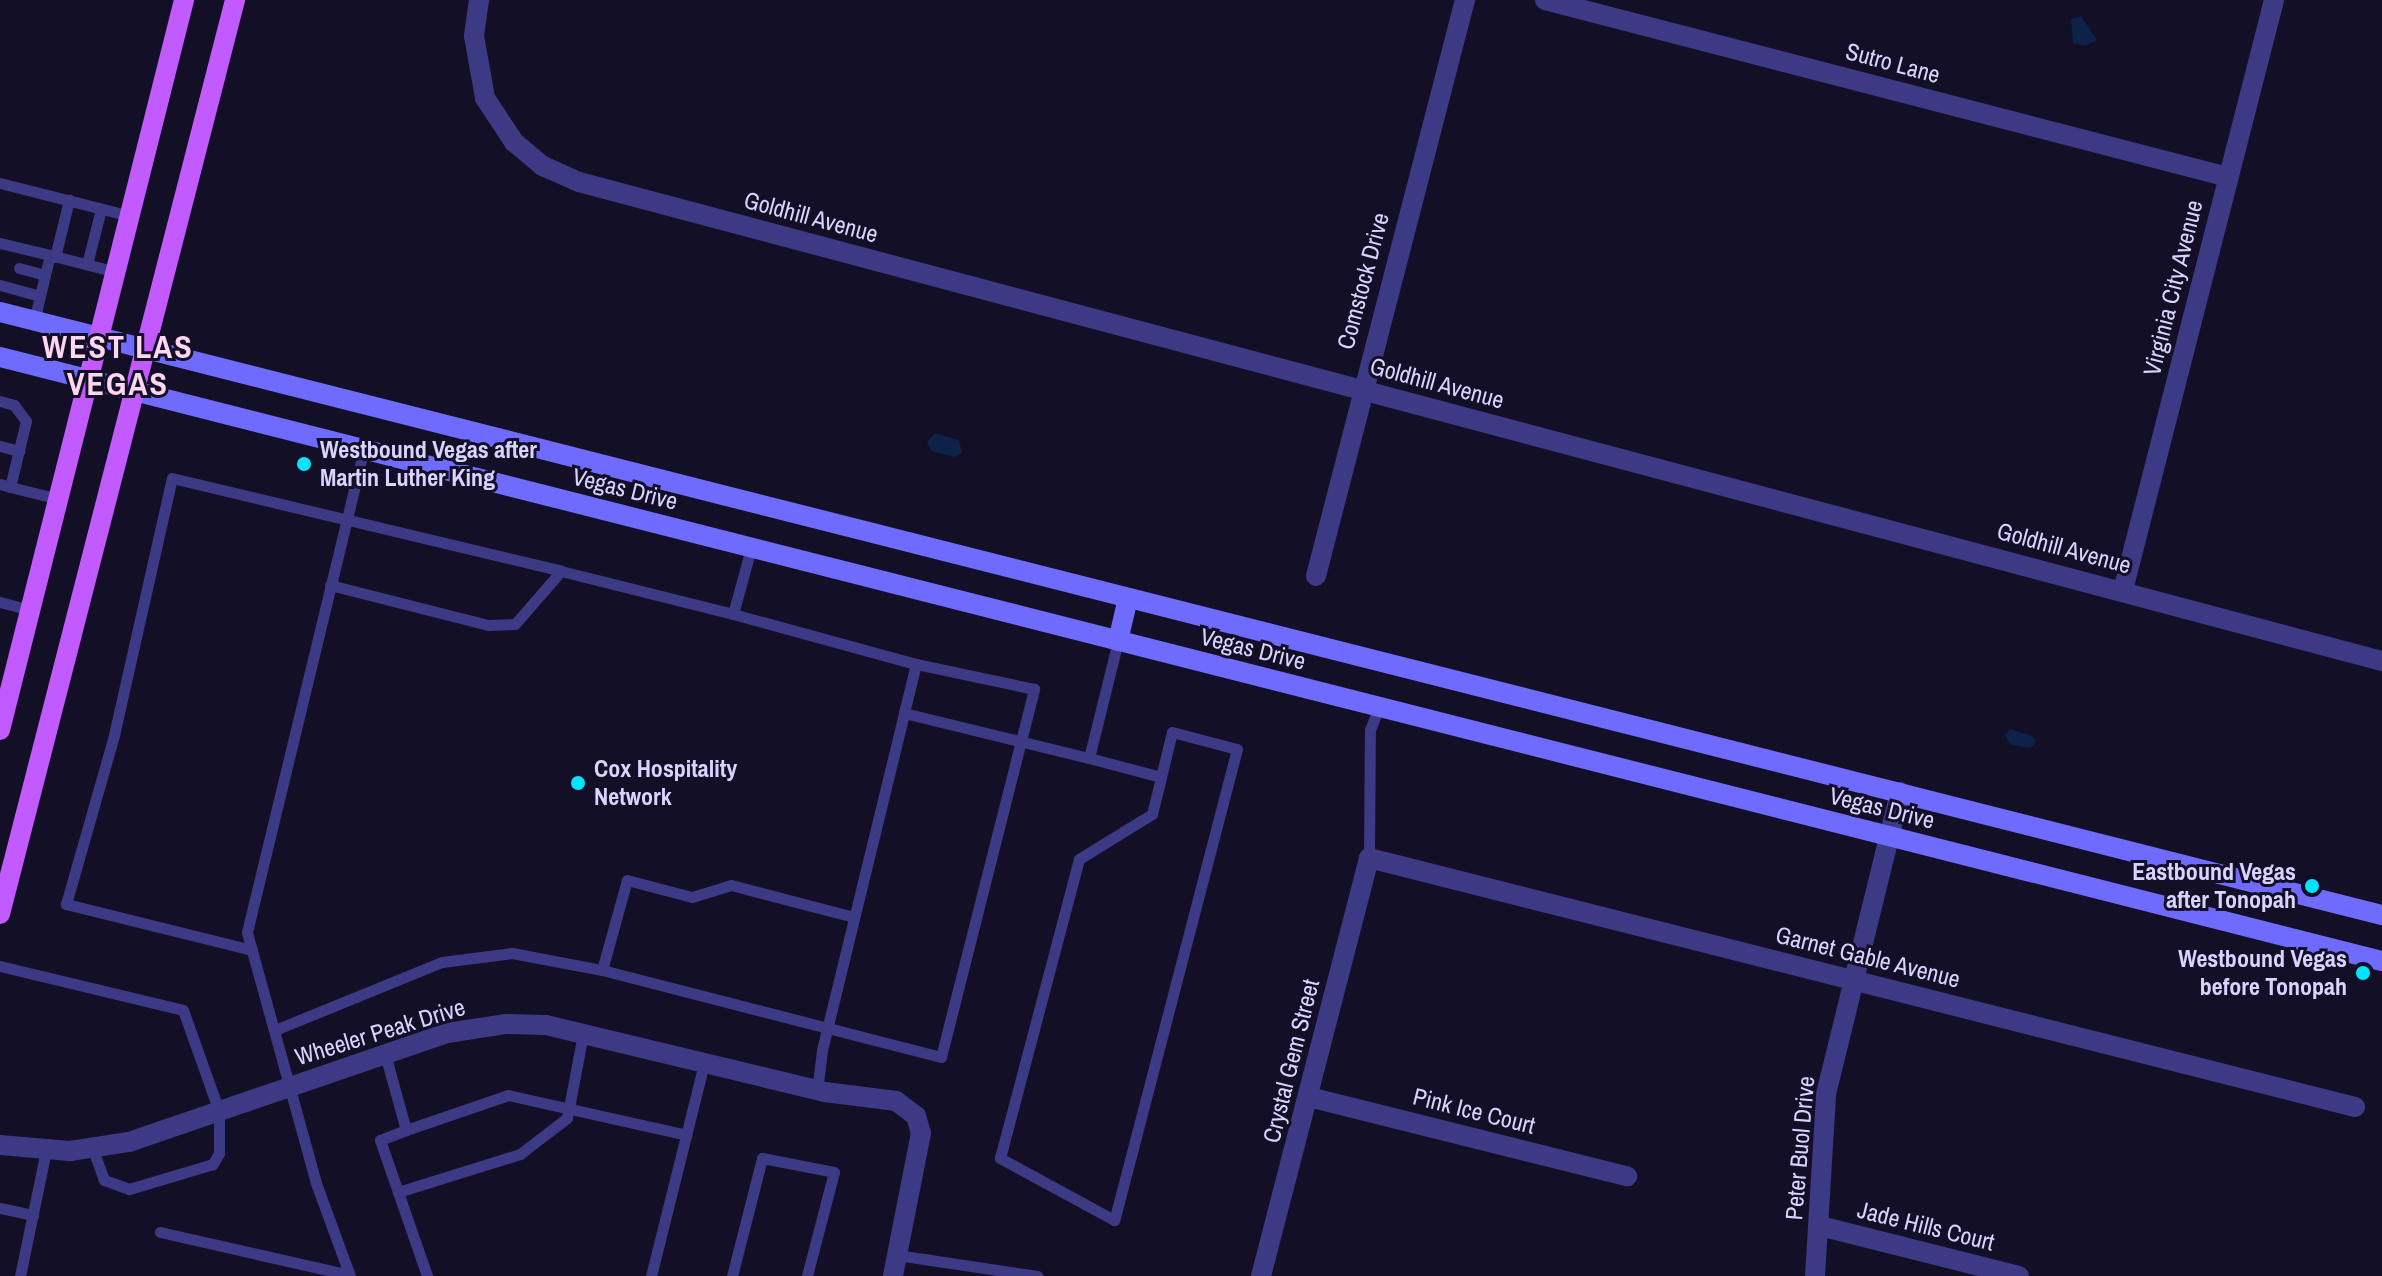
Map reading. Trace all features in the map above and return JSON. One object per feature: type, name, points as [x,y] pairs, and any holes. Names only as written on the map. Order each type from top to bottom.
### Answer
[{"type":"main road","points":[[0,730],[184,0]]},
{"type":"main road","points":[[0,914],[235,0]]},
{"type":"main road","name":"Vegas Drive","points":[[0,312],[2382,915]]},
{"type":"main road","name":"Vegas Drive","points":[[0,357],[2382,961]]},
{"type":"main road","points":[[1118,641],[1128,598]]},
{"type":"street","name":"Goldhill Avenue","points":[[479,0],[475,67],[498,121],[543,166],[579,182],[2382,661]]},
{"type":"street","name":"Comstock Drive","points":[[1316,576],[1361,390],[1465,0]]},
{"type":"street","name":"Sutro Lane","points":[[1545,0],[2228,177]]},
{"type":"street","name":"Virginia City Avenue","points":[[2123,590],[2274,0]]},
{"type":"street","name":"Peter Buol Drive","points":[[1815,1276],[1826,1094],[1900,792]]},
{"type":"street","name":"Garnet Gable Avenue","points":[[1369,858],[2355,1107]]},
{"type":"street","name":"Crystal Gem Street","points":[[1261,1276],[1369,858]]},
{"type":"street","name":"Wheeler Peak Drive","points":[[0,1145],[46,1150],[129,1142],[447,1033],[506,1024],[546,1025],[817,1091],[896,1101],[916,1116],[921,1133],[897,1255]]},
{"type":"street","name":"Pink Ice Court","points":[[1309,1097],[1627,1176]]},
{"type":"street","name":"Jade Hills Court","points":[[1820,1226],[2019,1276]]},
{"type":"street","points":[[893,1276],[897,1255]]},
{"type":"lane","points":[[0,183],[130,216]]},
{"type":"lane","points":[[34,321],[69,200]]},
{"type":"lane","points":[[87,264],[101,209]]},
{"type":"lane","points":[[0,243],[116,272]]},
{"type":"lane","points":[[19,268],[45,275]]},
{"type":"lane","points":[[0,285],[40,296]]},
{"type":"lane","points":[[0,401],[14,405],[26,421],[19,451],[5,485],[59,499]]},
{"type":"lane","points":[[0,446],[19,451]]},
{"type":"lane","points":[[349,1275],[316,1183],[247,932],[364,450]]},
{"type":"lane","points":[[252,950],[66,904],[114,735],[172,478],[347,517],[733,614],[916,664],[1034,689],[1024,743],[941,1057],[602,970],[512,953],[442,962],[275,1030]]},
{"type":"lane","points":[[733,614],[751,548]]},
{"type":"lane","points":[[330,585],[488,625],[515,624],[561,571]]},
{"type":"lane","points":[[0,602],[30,610]]},
{"type":"lane","points":[[1089,758],[1118,641]]},
{"type":"lane","points":[[817,1091],[827,1029],[916,664]]},
{"type":"lane","points":[[1369,858],[1370,730],[1379,707]]},
{"type":"lane","points":[[904,713],[1161,777]]},
{"type":"lane","points":[[1172,732],[1237,749],[1114,1220],[1000,1158],[1079,859],[1152,814],[1161,777],[1172,732]]},
{"type":"lane","points":[[602,970],[627,880],[692,897],[731,885],[854,917]]},
{"type":"lane","points":[[0,966],[183,1010],[219,1111],[219,1153],[213,1164],[129,1189],[104,1180],[92,1147]]},
{"type":"lane","points":[[398,1192],[520,1154],[567,1118],[583,1034]]},
{"type":"lane","points":[[385,1054],[406,1130]]},
{"type":"lane","points":[[651,1276],[704,1063]]},
{"type":"lane","points":[[427,1276],[380,1140],[508,1095],[687,1135]]},
{"type":"lane","points":[[20,1276],[46,1150]]},
{"type":"lane","points":[[732,1276],[762,1158],[834,1172],[807,1276]]},
{"type":"lane","points":[[0,1208],[33,1215]]},
{"type":"lane","points":[[160,1232],[349,1275]]},
{"type":"lane","points":[[897,1255],[980,1272],[1037,1276]]},
{"type":"water","points":[[2081,16],[2097,40],[2085,46],[2073,43],[2071,19]]},
{"type":"water","points":[[935,433],[959,440],[962,453],[955,457],[931,451],[927,442]]},
{"type":"water","points":[[2010,729],[2034,737],[2036,743],[2030,748],[2011,745],[2005,735]]},
{"type":"place","name":"Westbound Vegas after Martin Luther King","points":[[304,464]]},
{"type":"place","name":"Cox Hospitality Network","points":[[578,783]]},
{"type":"place","name":"Eastbound Vegas after Tonopah","points":[[2312,886]]},
{"type":"place","name":"Westbound Vegas before Tonopah","points":[[2363,973]]},
{"type":"district","name":"WEST LAS VEGAS","points":[[118,366]]}]
